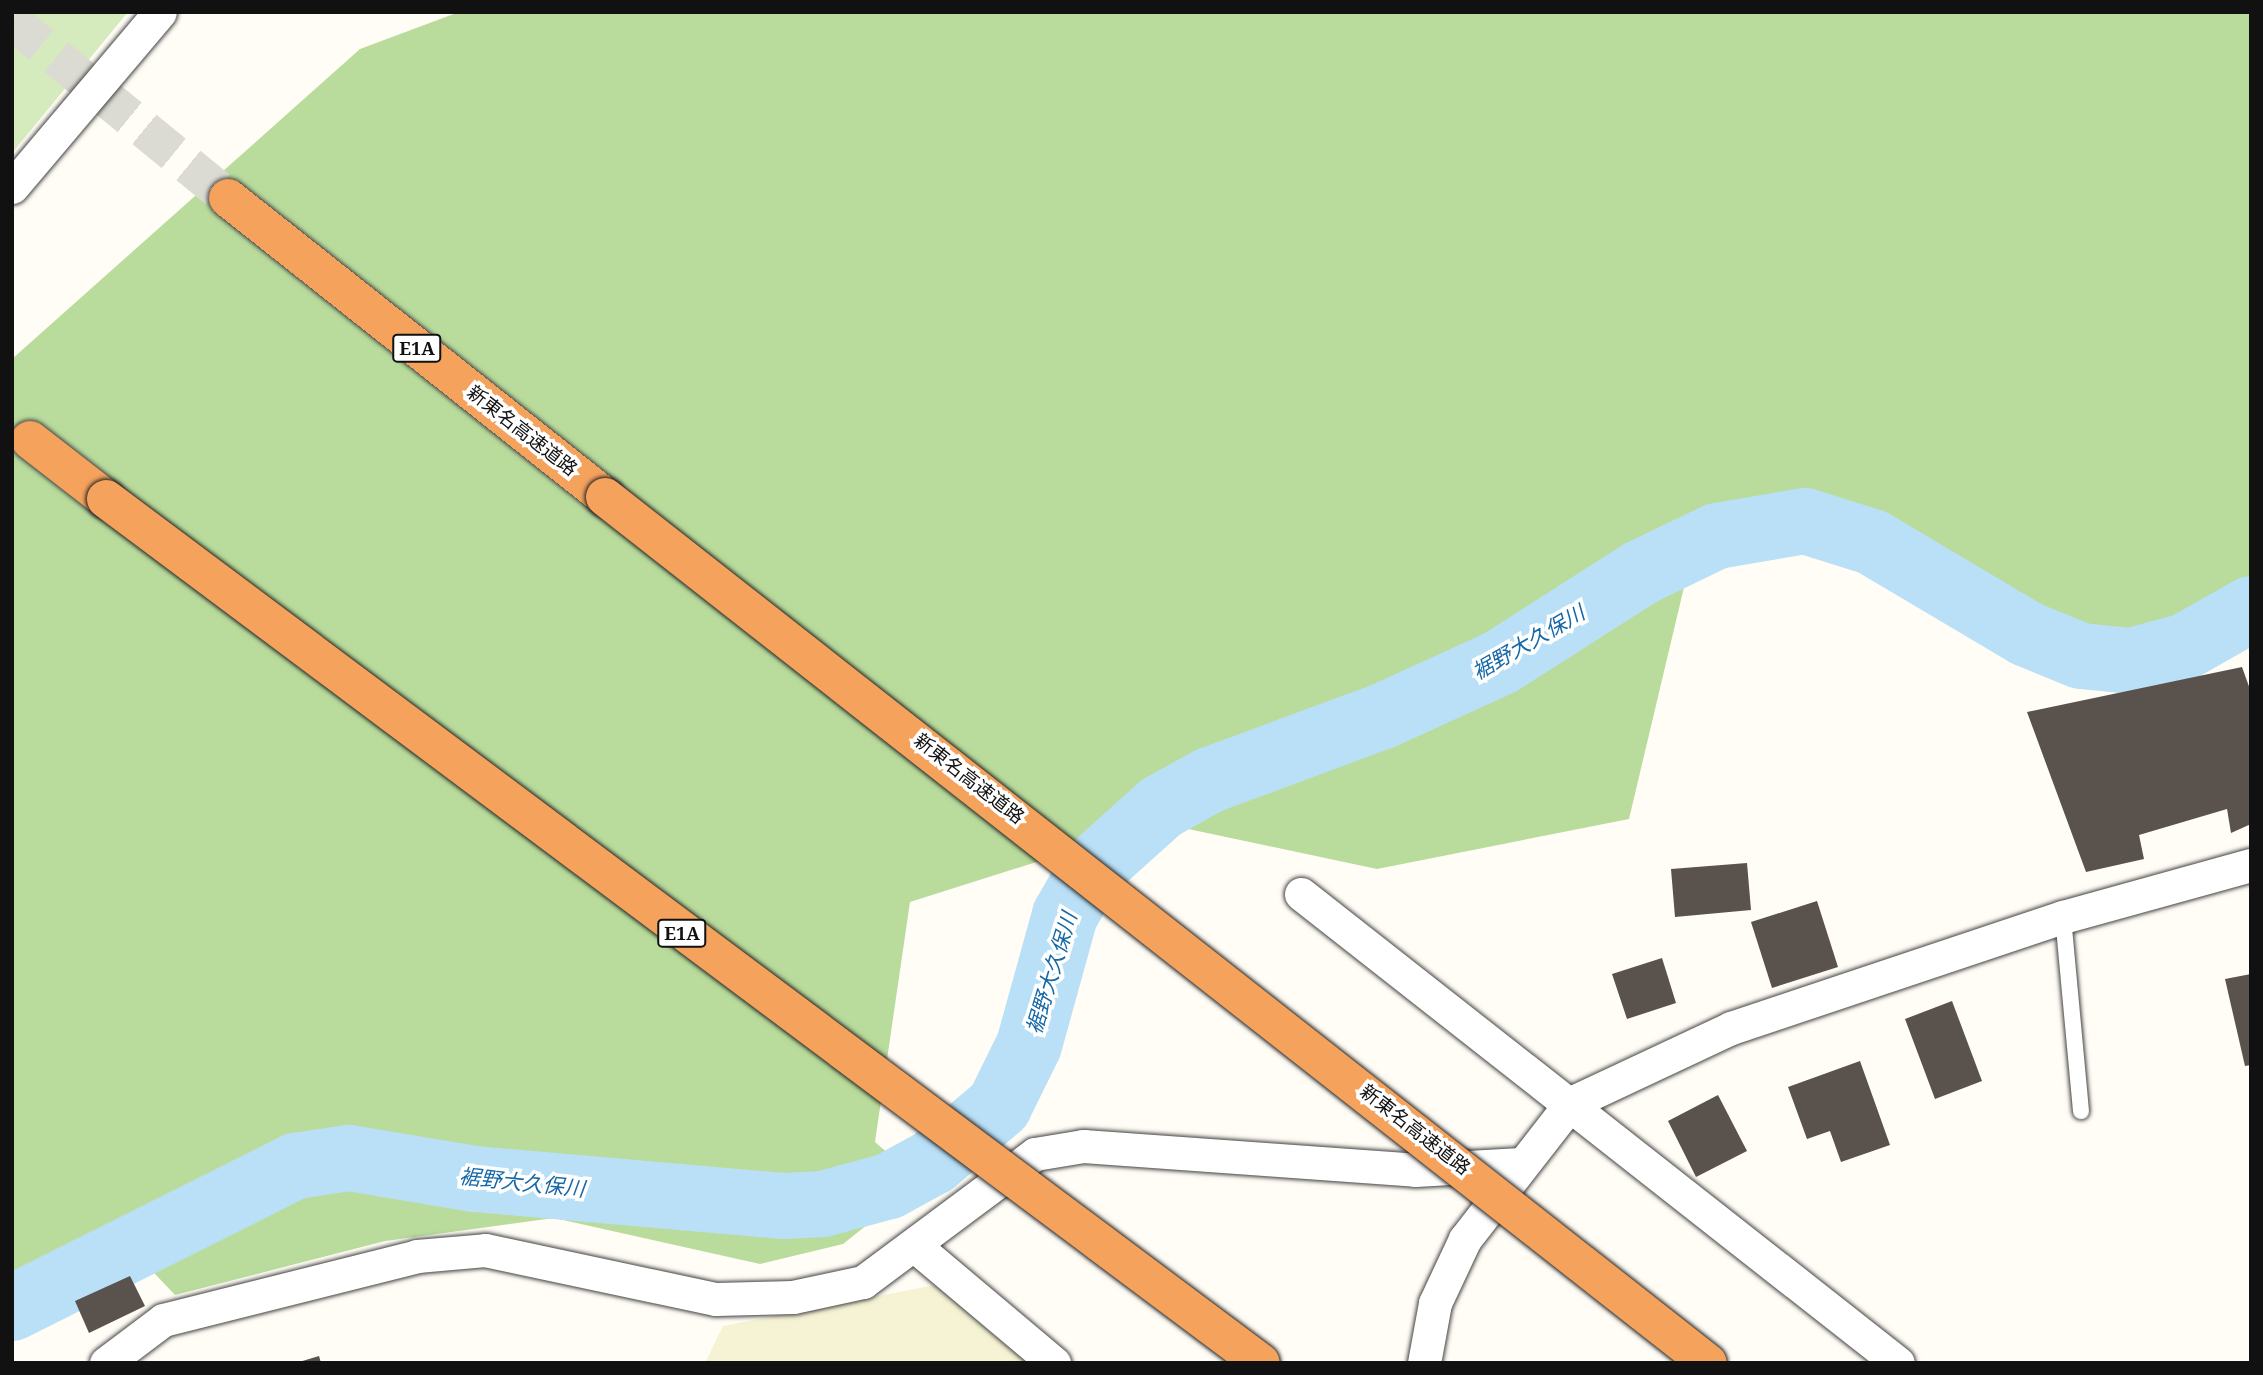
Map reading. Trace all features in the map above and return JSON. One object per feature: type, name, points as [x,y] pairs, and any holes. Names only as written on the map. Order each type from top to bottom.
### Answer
[{"type":"highway","name":"新東名高速道路","points":[[229,198],[605,497],[1708,1363]]},
{"type":"highway","name":"E1A","points":[[30,440],[1261,1363]]},
{"type":"street","points":[[12,187],[160,12]]},
{"type":"street","points":[[1424,1363],[1435,1303],[1465,1239],[1571,1103],[1731,1028],[2063,917],[2251,865]]},
{"type":"street","points":[[1301,894],[1571,1103],[1898,1363]]},
{"type":"street","points":[[106,1363],[163,1320],[417,1256],[485,1250],[716,1299],[793,1297],[863,1282],[915,1246],[1035,1154],[1083,1146],[1415,1170],[1521,1164]]},
{"type":"street","points":[[915,1246],[1054,1363]]},
{"type":"lane","points":[[2063,917],[2081,1111]]},
{"type":"shaded area","points":[[935,1285],[1034,1363],[705,1363],[723,1326]]},
{"type":"green space","points":[[12,12],[128,12],[12,153]]},
{"type":"green space","points":[[459,12],[2251,12],[2251,607],[2081,656],[1824,512],[1685,583],[1629,819],[1377,869],[1160,823],[910,902],[875,1142],[921,1182],[843,1244],[760,1264],[554,1218],[385,1241],[175,1295],[121,1238],[12,1291],[12,359],[360,49]]},
{"type":"building","points":[[2242,667],[2251,692],[2251,824],[2231,833],[2227,809],[2139,835],[2144,859],[2086,872],[2027,712]]},
{"type":"building","points":[[1747,863],[1751,910],[1675,917],[1671,869]]},
{"type":"building","points":[[1817,901],[1838,967],[1772,988],[1751,922]]},
{"type":"building","points":[[1662,958],[1676,1003],[1627,1019],[1612,974]]},
{"type":"building","points":[[2251,974],[2251,1065],[2245,1066],[2225,979]]},
{"type":"building","points":[[1952,1001],[1982,1081],[1935,1099],[1905,1019]]},
{"type":"building","points":[[1860,1061],[1890,1145],[1841,1162],[1830,1131],[1807,1139],[1788,1087]]},
{"type":"building","points":[[1718,1095],[1747,1151],[1696,1177],[1668,1121]]},
{"type":"building","points":[[130,1276],[145,1306],[89,1333],[75,1301]]},
{"type":"building","points":[[319,1356],[321,1363],[299,1363],[299,1362]]},
{"type":"waterway","name":"裾野大久保川","points":[[12,1308],[296,1166],[349,1158],[475,1179],[783,1206],[823,1204],[889,1186],[933,1162],[999,1106],[1029,1045],[1065,915],[1091,870],[1161,807],[1210,780],[1383,716],[1501,662],[1640,573],[1717,536],[1805,521],[1872,542],[2027,634],[2081,656],[2131,661],[2186,646],[2251,609]]},
{"type":"tunnel","points":[[12,21],[228,198]]}]
